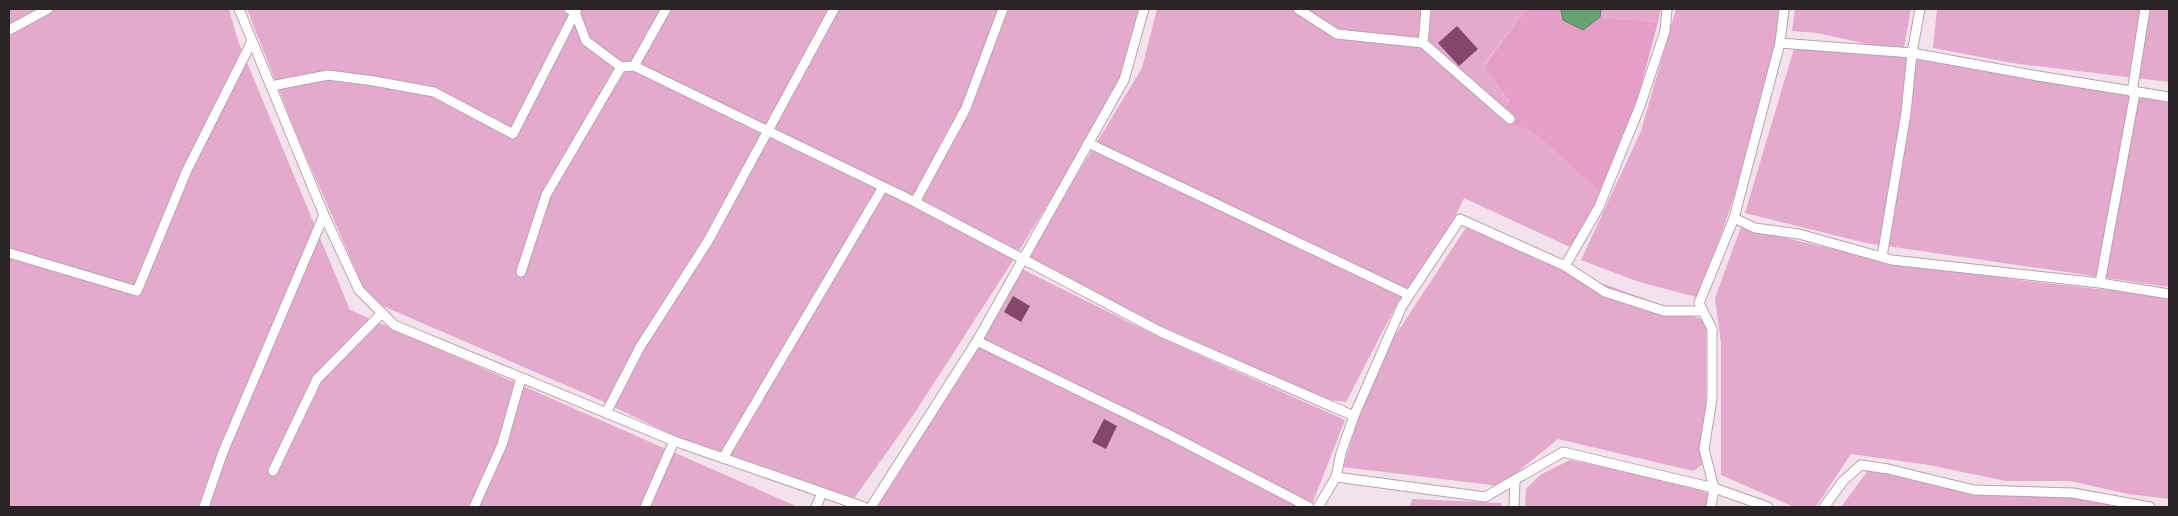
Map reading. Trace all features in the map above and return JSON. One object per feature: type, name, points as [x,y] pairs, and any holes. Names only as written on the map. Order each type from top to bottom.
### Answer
[{"type":"lane","points":[[9,30],[48,9]]},
{"type":"lane","points":[[238,9],[324,215],[359,290],[394,325],[674,441],[864,507]]},
{"type":"lane","points":[[634,66],[666,9]]},
{"type":"lane","points":[[606,413],[640,347],[708,242],[834,9]]},
{"type":"lane","points":[[915,202],[966,108],[1003,9]]},
{"type":"lane","points":[[871,507],[977,341],[1124,80],[1144,9]]},
{"type":"lane","points":[[1298,9],[1337,34],[1423,43],[1510,120]]},
{"type":"lane","points":[[1423,43],[1426,9]]},
{"type":"lane","points":[[1565,266],[1600,207],[1636,115],[1665,30],[1667,9]]},
{"type":"lane","points":[[1710,507],[1714,488],[1704,449],[1712,399],[1712,329],[1699,303],[1734,218],[1780,42],[1784,9]]},
{"type":"lane","points":[[1882,257],[1906,113],[1912,53],[1920,9]]},
{"type":"lane","points":[[2100,283],[2134,92],[2145,9]]},
{"type":"lane","points":[[271,86],[328,75],[374,80],[434,92],[513,134],[574,10]]},
{"type":"lane","points":[[574,10],[586,41],[621,67],[634,66],[915,202],[1161,332],[1354,416]]},
{"type":"lane","points":[[9,253],[137,291],[187,170],[252,41]]},
{"type":"lane","points":[[1780,42],[1912,53],[2169,97]]},
{"type":"lane","points":[[521,272],[546,195],[621,67]]},
{"type":"lane","points":[[1088,143],[1409,295]]},
{"type":"lane","points":[[723,458],[883,187]]},
{"type":"lane","points":[[204,507],[223,452],[324,215]]},
{"type":"lane","points":[[1734,218],[1755,228],[1799,234],[1882,257],[2100,283],[2169,294]]},
{"type":"lane","points":[[1318,507],[1336,477],[1341,453],[1354,416],[1402,306],[1460,219],[1565,266],[1605,292],[1664,311],[1703,311]]},
{"type":"lane","points":[[273,471],[317,379],[382,313]]},
{"type":"lane","points":[[977,341],[1168,434],[1309,507]]},
{"type":"lane","points":[[474,507],[502,445],[521,378]]},
{"type":"lane","points":[[644,507],[674,441]]},
{"type":"lane","points":[[1336,477],[1485,497],[1562,452],[1714,488],[1768,507]]},
{"type":"lane","points":[[1824,507],[1843,481],[1861,465],[1888,469],[1974,490],[2073,493],[2150,507]]},
{"type":"lane","points":[[1514,507],[1515,480]]},
{"type":"lane","points":[[816,507],[822,493]]},
{"type":"shaded area","points":[[9,9],[229,9],[238,41],[350,310],[798,507],[9,507]]},
{"type":"shaded area","points":[[247,9],[1146,9],[1130,70],[1014,259],[914,414],[853,500],[714,455],[593,397],[369,300],[297,136]]},
{"type":"shaded area","points":[[1157,9],[1526,9],[1484,65],[1509,103],[1498,117],[1537,135],[1601,194],[1572,248],[1464,198],[1437,255],[1398,302],[1346,402],[1322,399],[1221,355],[1122,308],[1031,258],[1030,252],[1142,68]]},
{"type":"shaded area","points":[[1526,9],[1561,9],[1564,20],[1582,30],[1600,17],[1658,22],[1631,124],[1601,194],[1537,135],[1498,117],[1509,102],[1484,66]]},
{"type":"shaded area","points":[[1561,9],[1601,9],[1600,17],[1583,30],[1563,20]]},
{"type":"shaded area","points":[[1601,9],[1661,9],[1658,22],[1600,17]]},
{"type":"shaded area","points":[[1676,9],[1781,9],[1770,95],[1747,157],[1700,298],[1639,282],[1581,260],[1641,131]]},
{"type":"shaded area","points":[[1795,9],[1911,9],[1903,52],[1817,33],[1792,31]]},
{"type":"shaded area","points":[[1937,9],[2169,9],[2169,82],[2012,63],[1933,48]]},
{"type":"shaded area","points":[[1795,45],[1933,60],[2169,94],[2169,287],[1866,243],[1745,213]]},
{"type":"shaded area","points":[[1469,223],[1579,275],[1706,321],[1706,462],[1693,471],[1558,439],[1500,486],[1343,467],[1374,368]]},
{"type":"shaded area","points":[[1741,227],[1819,246],[2019,280],[2169,297],[2169,499],[2128,494],[2070,481],[2006,481],[1929,465],[1851,454],[1817,505],[1813,507],[1794,507],[1721,475],[1721,343],[1715,298]]},
{"type":"shaded area","points":[[1020,268],[1157,336],[1345,420],[1311,507],[871,507]]},
{"type":"shaded area","points":[[1570,460],[1675,481],[1718,497],[1714,507],[1525,507],[1526,489],[1540,475]]},
{"type":"shaded area","points":[[1869,469],[1946,483],[2068,494],[2150,507],[1841,507]]},
{"type":"shaded area","points":[[1413,499],[1502,503],[1501,507],[1409,507]]},
{"type":"building","points":[[1457,26],[1478,49],[1459,66],[1438,43]]},
{"type":"building","points":[[1013,296],[1030,306],[1021,322],[1004,312]]},
{"type":"building","points":[[1104,419],[1117,426],[1106,449],[1092,442]]}]
